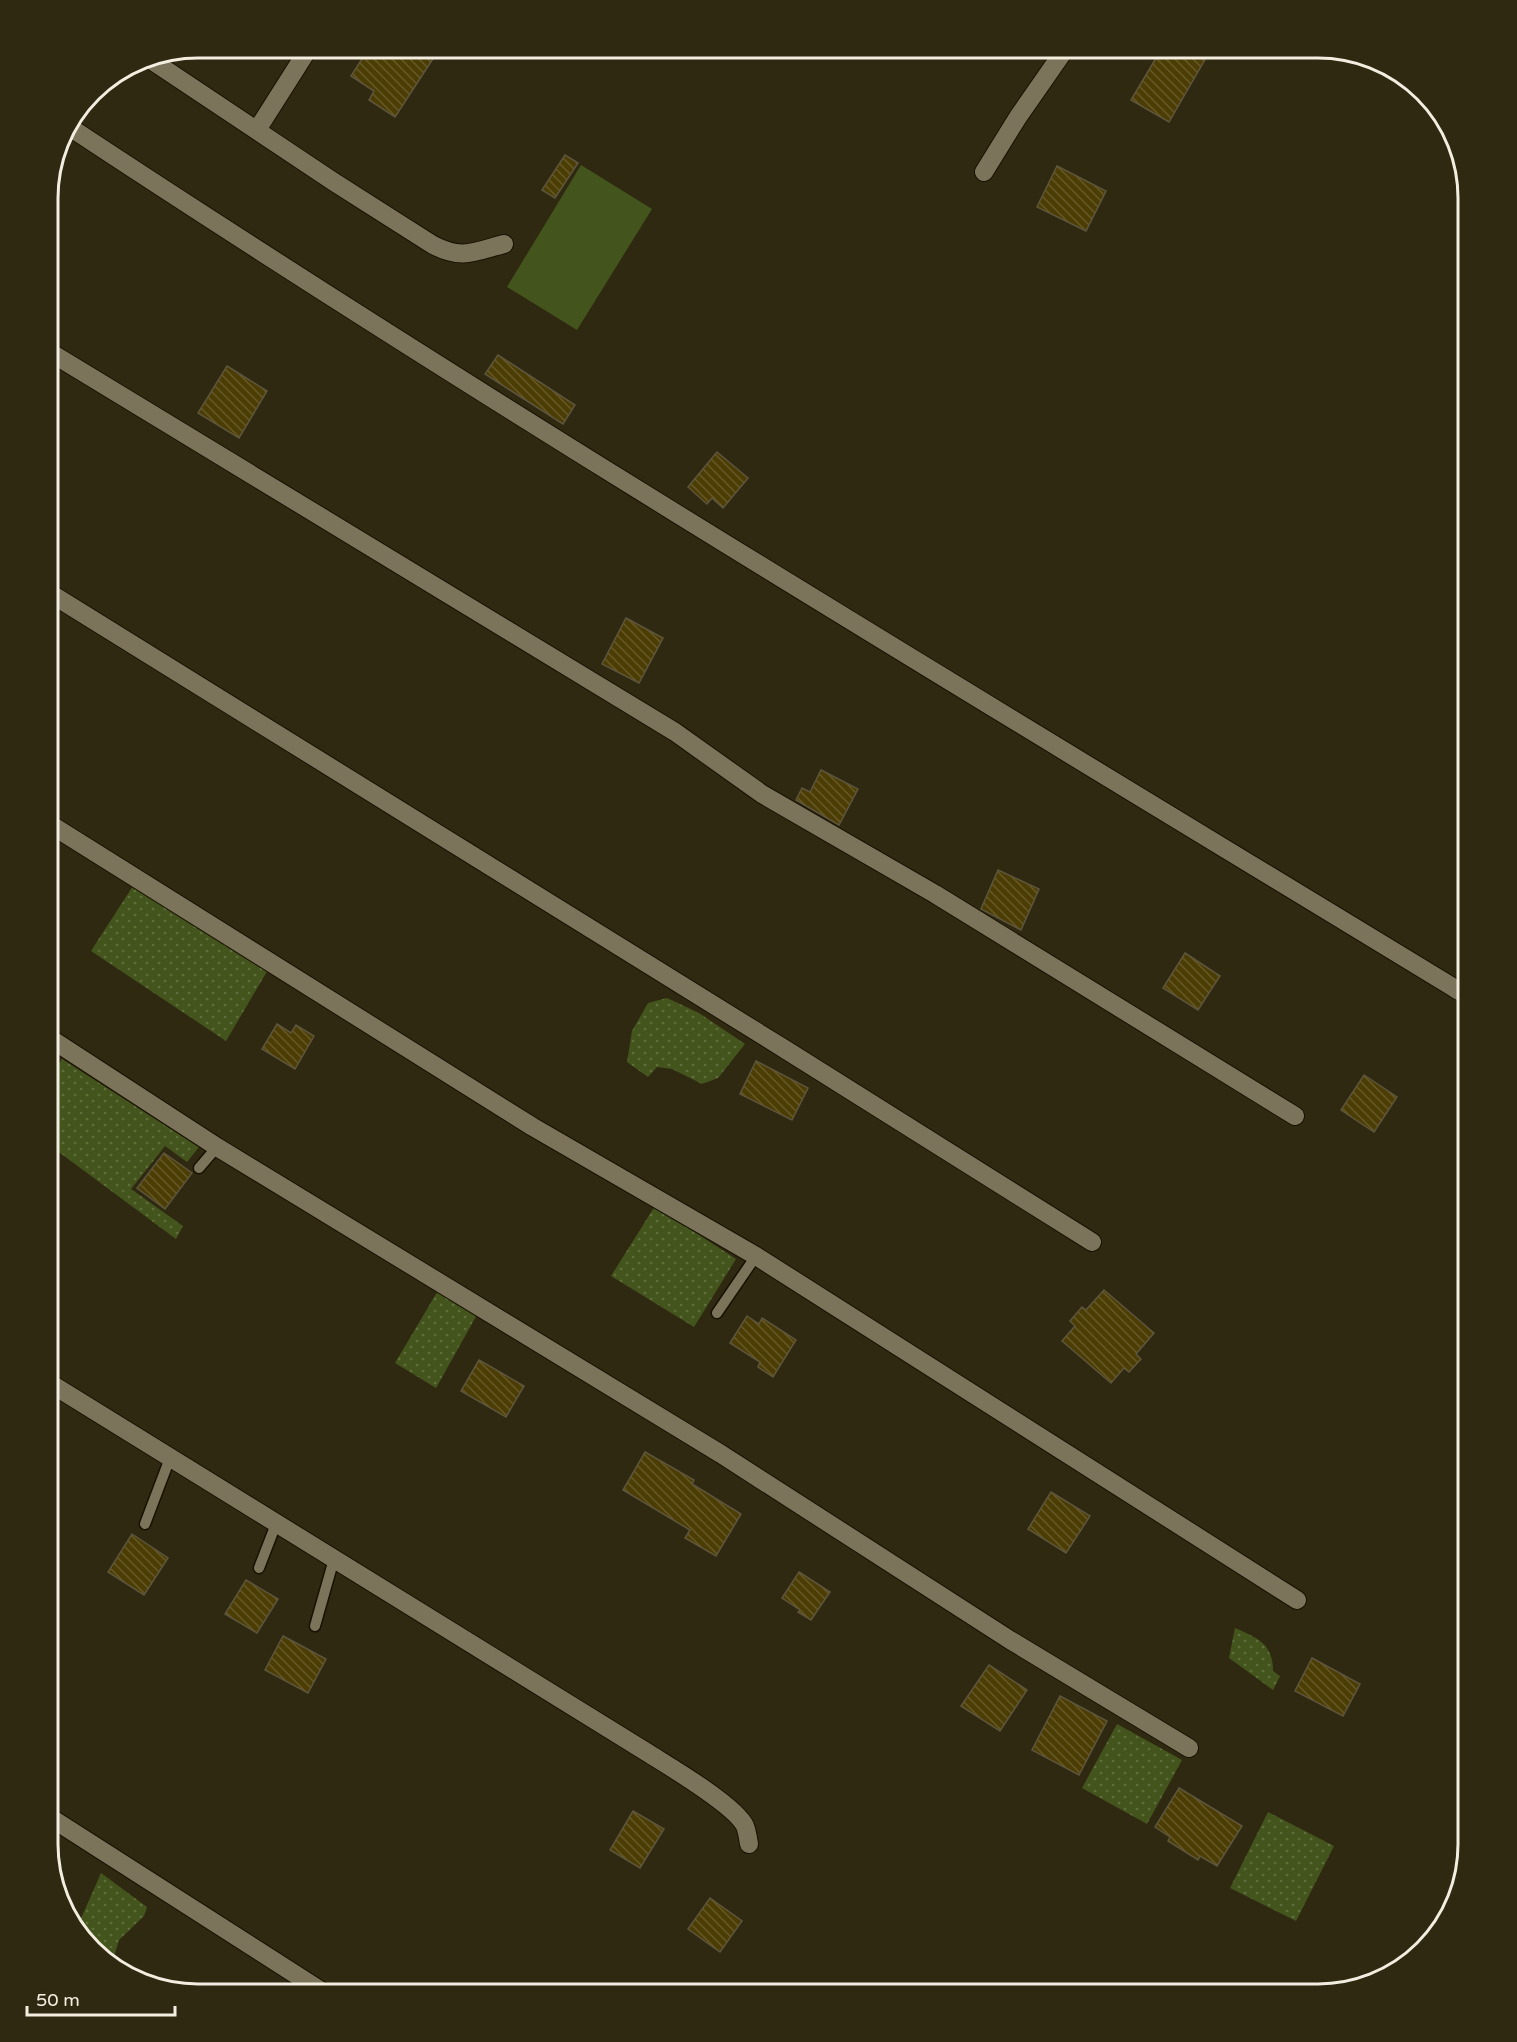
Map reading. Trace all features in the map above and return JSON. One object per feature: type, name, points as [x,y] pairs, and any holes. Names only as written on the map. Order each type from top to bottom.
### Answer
[{"type":"street","points":[[257,130],[303,58]]},
{"type":"street","points":[[984,172],[1018,117],[1059,59]]},
{"type":"street","points":[[158,64],[433,245],[450,253],[468,254],[504,244]]},
{"type":"street","points":[[76,131],[217,224],[546,433],[1458,990]]},
{"type":"street","points":[[59,358],[675,732],[762,794],[935,894],[1295,1116]]},
{"type":"street","points":[[59,599],[1092,1242]]},
{"type":"street","points":[[59,830],[532,1126],[756,1256],[1297,1600]]},
{"type":"street","points":[[58,1044],[217,1147],[722,1454],[1010,1640],[1189,1748]]},
{"type":"street","points":[[58,1388],[702,1788],[734,1811],[745,1826],[749,1844]]},
{"type":"street","points":[[58,1822],[310,1984]]},
{"type":"lane","points":[[200,1168],[217,1147]]},
{"type":"lane","points":[[717,1313],[756,1256]]},
{"type":"lane","points":[[145,1524],[170,1458]]},
{"type":"lane","points":[[259,1568],[276,1524]]},
{"type":"lane","points":[[315,1626],[334,1560]]},
{"type":"green space","points":[[581,165],[652,209],[577,330],[507,287]]},
{"type":"green space","points":[[133,886],[269,968],[226,1041],[91,951]]},
{"type":"green space","points":[[667,998],[699,1013],[745,1044],[718,1078],[702,1084],[672,1069],[657,1067],[648,1077],[627,1062],[632,1031],[648,1003]]},
{"type":"green space","points":[[62,1059],[199,1147],[187,1162],[165,1146],[131,1189],[183,1226],[176,1239],[58,1152],[58,1065]]},
{"type":"green space","points":[[655,1206],[736,1259],[694,1327],[611,1276]]},
{"type":"green space","points":[[439,1289],[478,1313],[436,1388],[395,1363]]},
{"type":"green space","points":[[1235,1628],[1257,1639],[1267,1648],[1273,1671],[1280,1676],[1273,1690],[1229,1658]]},
{"type":"green space","points":[[1117,1724],[1182,1760],[1147,1824],[1082,1788]]},
{"type":"green space","points":[[1268,1812],[1334,1846],[1296,1921],[1230,1888]]},
{"type":"green space","points":[[101,1873],[147,1907],[144,1916],[119,1940],[114,1955],[93,1936],[81,1919]]},
{"type":"building","points":[[362,58],[433,58],[395,117],[369,100],[374,91],[351,76]]},
{"type":"building","points":[[1156,59],[1205,59],[1169,122],[1131,100]]},
{"type":"building","points":[[565,155],[578,163],[555,198],[542,190]]},
{"type":"building","points":[[1057,166],[1106,191],[1086,231],[1037,207]]},
{"type":"building","points":[[498,355],[575,405],[563,424],[485,374]]},
{"type":"building","points":[[227,366],[267,391],[239,438],[198,413]]},
{"type":"building","points":[[717,452],[748,478],[723,508],[712,498],[707,504],[688,487]]},
{"type":"building","points":[[626,618],[663,638],[639,683],[602,664]]},
{"type":"building","points":[[821,770],[858,789],[839,825],[796,800],[802,788],[810,792]]},
{"type":"building","points":[[998,870],[1039,889],[1021,930],[981,909]]},
{"type":"building","points":[[1185,953],[1220,976],[1198,1010],[1163,988]]},
{"type":"building","points":[[277,1024],[291,1033],[296,1025],[314,1036],[295,1069],[262,1049]]},
{"type":"building","points":[[756,1061],[808,1088],[792,1120],[740,1094]]},
{"type":"building","points":[[1364,1075],[1397,1097],[1374,1132],[1341,1110]]},
{"type":"building","points":[[164,1153],[192,1173],[165,1209],[137,1188]]},
{"type":"building","points":[[1104,1290],[1154,1333],[1136,1354],[1141,1359],[1129,1372],[1124,1368],[1111,1383],[1062,1341],[1075,1326],[1070,1321],[1082,1307],[1086,1310]]},
{"type":"building","points":[[747,1316],[759,1324],[762,1318],[796,1340],[773,1377],[758,1367],[760,1362],[730,1343]]},
{"type":"building","points":[[479,1360],[524,1386],[506,1417],[461,1391]]},
{"type":"building","points":[[645,1452],[694,1480],[692,1484],[741,1514],[716,1556],[685,1538],[690,1530],[623,1490]]},
{"type":"building","points":[[1051,1492],[1090,1516],[1066,1553],[1028,1529]]},
{"type":"building","points":[[132,1534],[168,1558],[144,1595],[108,1572]]},
{"type":"building","points":[[799,1572],[830,1592],[811,1620],[782,1598]]},
{"type":"building","points":[[246,1580],[278,1599],[257,1633],[225,1614]]},
{"type":"building","points":[[283,1636],[326,1659],[308,1693],[265,1670]]},
{"type":"building","points":[[1312,1658],[1360,1684],[1343,1716],[1295,1691]]},
{"type":"building","points":[[989,1665],[1027,1690],[1000,1731],[961,1706]]},
{"type":"building","points":[[1060,1696],[1107,1721],[1079,1775],[1032,1750]]},
{"type":"building","points":[[1179,1788],[1242,1826],[1217,1866],[1200,1856],[1198,1860],[1168,1841],[1170,1837],[1155,1827]]},
{"type":"building","points":[[633,1811],[664,1829],[640,1868],[610,1850]]},
{"type":"building","points":[[710,1898],[742,1921],[720,1952],[688,1929]]}]
